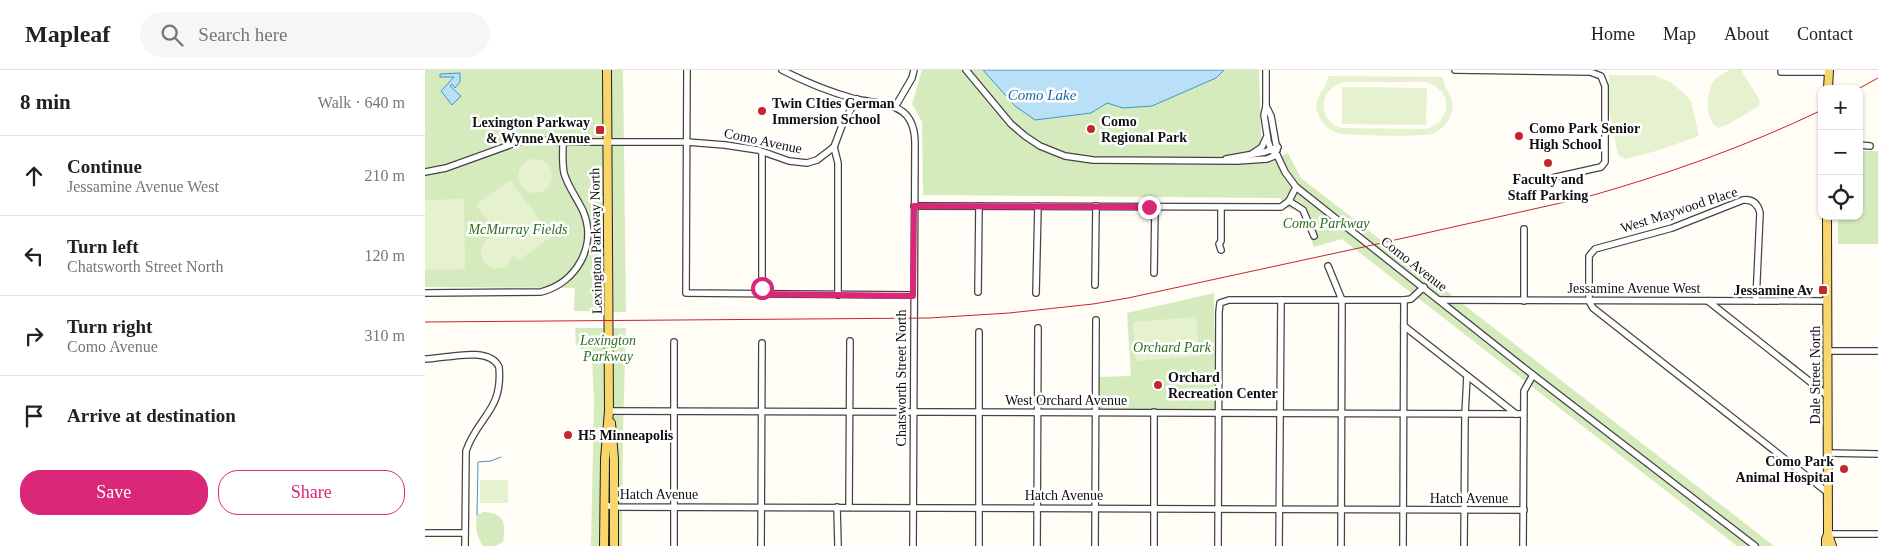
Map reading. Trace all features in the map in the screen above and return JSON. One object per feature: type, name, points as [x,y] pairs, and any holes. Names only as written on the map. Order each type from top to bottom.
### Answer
[{"type":"main road","name":"Lexington Parkway North","points":[[604,546],[605,459],[609,411],[604,142],[607,70]]},
{"type":"main road","points":[[1828,85],[1829,71]]},
{"type":"main road","name":"Dale Street North","points":[[1827,220],[1828,534]]},
{"type":"main road","name":"Lexington Parkway North","points":[[609,411],[613,440],[614,546]]},
{"type":"main road","points":[[1826,546],[1825,539],[1828,534]]},
{"type":"main road","points":[[1828,534],[1832,546]]},
{"type":"street","points":[[687,70],[686,293],[913,296]]},
{"type":"street","points":[[782,70],[825,89],[857,99],[895,107],[912,78],[914,70]]},
{"type":"street","points":[[966,70],[1018,130],[1040,146],[1075,158],[1093,160],[1237,161],[1267,159],[1278,148],[1271,116],[1266,106]]},
{"type":"street","name":"Como Avenue","points":[[1266,70],[1266,106],[1264,115],[1267,133],[1274,152],[1296,187],[1533,375],[1755,546]]},
{"type":"street","points":[[1455,70],[1585,72],[1597,73],[1604,81],[1605,162],[1601,167],[1543,180]]},
{"type":"street","points":[[1781,72],[1829,71]]},
{"type":"street","points":[[838,295],[838,163],[834,147],[843,123],[857,99]]},
{"type":"street","name":"Chatsworth Street North","points":[[895,107],[910,120],[915,136],[913,546]]},
{"type":"street","points":[[1250,154],[1263,146],[1267,133]]},
{"type":"street","name":"Como Avenue","points":[[425,172],[446,168],[531,139],[563,142],[687,142],[725,145],[762,152],[789,162],[807,163],[817,160],[834,147]]},
{"type":"street","points":[[425,293],[541,292],[558,286],[572,274],[578,267],[586,250],[587,229],[583,211],[565,174],[563,142]]},
{"type":"street","points":[[1863,146],[1870,146]]},
{"type":"street","points":[[762,152],[762,294]]},
{"type":"street","points":[[1221,160],[1250,154],[1274,152]]},
{"type":"street","points":[[914,206],[1281,207],[1289,201],[1296,187]]},
{"type":"street","name":"West Maywood Place","points":[[1589,301],[1589,256],[1593,250],[1672,228],[1747,200],[1757,205],[1760,212],[1756,301]]},
{"type":"street","points":[[1289,201],[1303,210],[1314,236]]},
{"type":"street","points":[[978,292],[979,206]]},
{"type":"street","points":[[1036,293],[1037,206]]},
{"type":"street","points":[[1095,285],[1096,206]]},
{"type":"street","points":[[1154,273],[1155,207]]},
{"type":"street","points":[[1221,207],[1221,241],[1219,244],[1221,250]]},
{"type":"street","points":[[1524,229],[1524,300]]},
{"type":"street","points":[[1328,266],[1342,300],[1341,546]]},
{"type":"street","points":[[1218,546],[1220,303],[1229,300],[1404,300],[1411,299],[1423,287]]},
{"type":"street","points":[[1279,546],[1281,300]]},
{"type":"street","points":[[1403,546],[1404,300]]},
{"type":"street","name":"Jessamine Avenue West","points":[[1440,300],[1827,301]]},
{"type":"street","points":[[1589,301],[1593,308],[1827,492]]},
{"type":"street","points":[[1708,301],[1828,396]]},
{"type":"street","points":[[1095,546],[1096,320]]},
{"type":"street","points":[[1403,326],[1516,414]]},
{"type":"street","points":[[1037,546],[1038,328]]},
{"type":"street","points":[[979,332],[979,546]]},
{"type":"street","points":[[849,508],[850,341]]},
{"type":"street","points":[[674,342],[674,546]]},
{"type":"street","points":[[761,546],[762,343]]},
{"type":"street","points":[[1828,351],[1878,351]]},
{"type":"street","points":[[425,359],[439,359],[459,355],[483,355],[491,358],[499,367],[496,401],[471,439],[466,451],[465,546]]},
{"type":"street","points":[[1523,546],[1524,391],[1533,375]]},
{"type":"street","points":[[1464,546],[1467,376]]},
{"type":"street","name":"West Orchard Avenue","points":[[609,411],[1523,414]]},
{"type":"street","points":[[1154,412],[1154,546]]},
{"type":"street","points":[[1828,454],[1878,454]]},
{"type":"street","name":"Hatch Avenue","points":[[604,505],[614,507],[1524,510]]},
{"type":"street","points":[[837,508],[837,546]]},
{"type":"street","points":[[425,533],[465,533]]},
{"type":"street","points":[[1828,534],[1878,534]]},
{"type":"green space","name":"McMurray Fields","points":[[425,70],[623,70],[626,312],[574,311],[575,288],[425,287]]},
{"type":"green space","name":"Como Regional Park","points":[[922,70],[1259,70],[1261,136],[1267,163],[1288,153],[1301,178],[1774,546],[1737,546],[1342,239],[1314,247],[1300,211],[1287,208],[1280,198],[923,195],[922,122],[912,104]]},
{"type":"green space","points":[[1729,70],[1741,70],[1760,101],[1759,106],[1729,124],[1718,128],[1709,113],[1709,93],[1714,80]]},
{"type":"green space","points":[[1609,75],[1653,75],[1670,82],[1691,101],[1699,136],[1626,159],[1618,155],[1608,105]]},
{"type":"green space","points":[[1328,76],[1443,77],[1445,87],[1452,100],[1452,112],[1446,124],[1432,134],[1384,136],[1337,133],[1329,129],[1321,121],[1317,111],[1318,99]],"holes":[[[1346,82],[1425,82],[1435,86],[1446,99],[1446,111],[1439,123],[1427,129],[1341,128],[1333,124],[1324,110],[1326,96],[1337,84]]]},
{"type":"green space","points":[[1342,87],[1427,88],[1426,125],[1342,124]]},
{"type":"green space","points":[[1863,151],[1878,151],[1878,244],[1838,244],[1838,220],[1863,220]]},
{"type":"green space","points":[[535,159],[547,164],[552,176],[547,188],[535,193],[523,188],[518,176],[523,164]]},
{"type":"green space","name":"McMurray Fields","points":[[510,180],[552,236],[518,261],[514,255],[506,266],[493,268],[488,266],[482,258],[482,246],[486,240],[499,235],[476,205]]},
{"type":"green space","points":[[464,199],[465,269],[425,270],[425,200]]},
{"type":"green space","name":"Orchard Park","points":[[1214,293],[1215,410],[1097,409],[1097,377],[1131,376],[1127,313]]},
{"type":"green space","points":[[1196,317],[1199,356],[1136,361],[1133,322]]},
{"type":"green space","name":"Lexington Parkway","points":[[575,328],[626,328],[622,546],[591,546],[594,399],[592,357],[576,345]]},
{"type":"green space","points":[[480,480],[508,480],[508,503],[480,503]]},
{"type":"green space","points":[[483,512],[496,514],[504,524],[503,542],[495,546],[483,546],[477,535],[477,515]]},
{"type":"water","name":"Como Lake","points":[[983,70],[1224,70],[1216,78],[1152,106],[1123,108],[1107,103],[1091,113],[1035,120],[1015,106]]},
{"type":"water","points":[[460,73],[460,82],[455,88],[452,84],[450,86],[461,96],[452,105],[441,91],[454,77],[440,77],[440,74]]},
{"type":"waterway","points":[[477,515],[478,462],[491,461],[501,457]]},
{"type":"railway","points":[[1863,86],[1878,78]]},
{"type":"railway","points":[[425,322],[929,318],[1009,313],[1093,304],[1128,298],[1583,198],[1644,180],[1704,159],[1764,136],[1818,112]]},
{"type":"place","name":"Twin CIties German Immersion School","points":[[762,111]]},
{"type":"place","name":"Como Regional Park","points":[[1091,129]]},
{"type":"place","name":"Lexington Parkway & Wynne Avenue","points":[[600,130]]},
{"type":"place","name":"Como Park Senior High School","points":[[1519,136]]},
{"type":"place","name":"Faculty and Staff Parking","points":[[1548,163]]},
{"type":"place","name":"Jessamine Av","points":[[1823,290]]},
{"type":"place","name":"Orchard Recreation Center","points":[[1158,385]]},
{"type":"place","name":"H5 Minneapolis","points":[[568,435]]},
{"type":"place","name":"Como Park Animal Hospital","points":[[1844,469]]},
{"type":"route","points":[[762,288],[762,294],[913,296],[914,206],[1149,207]]},
{"type":"park label","name":"Como Parkway","points":[[1326,223]]}]
